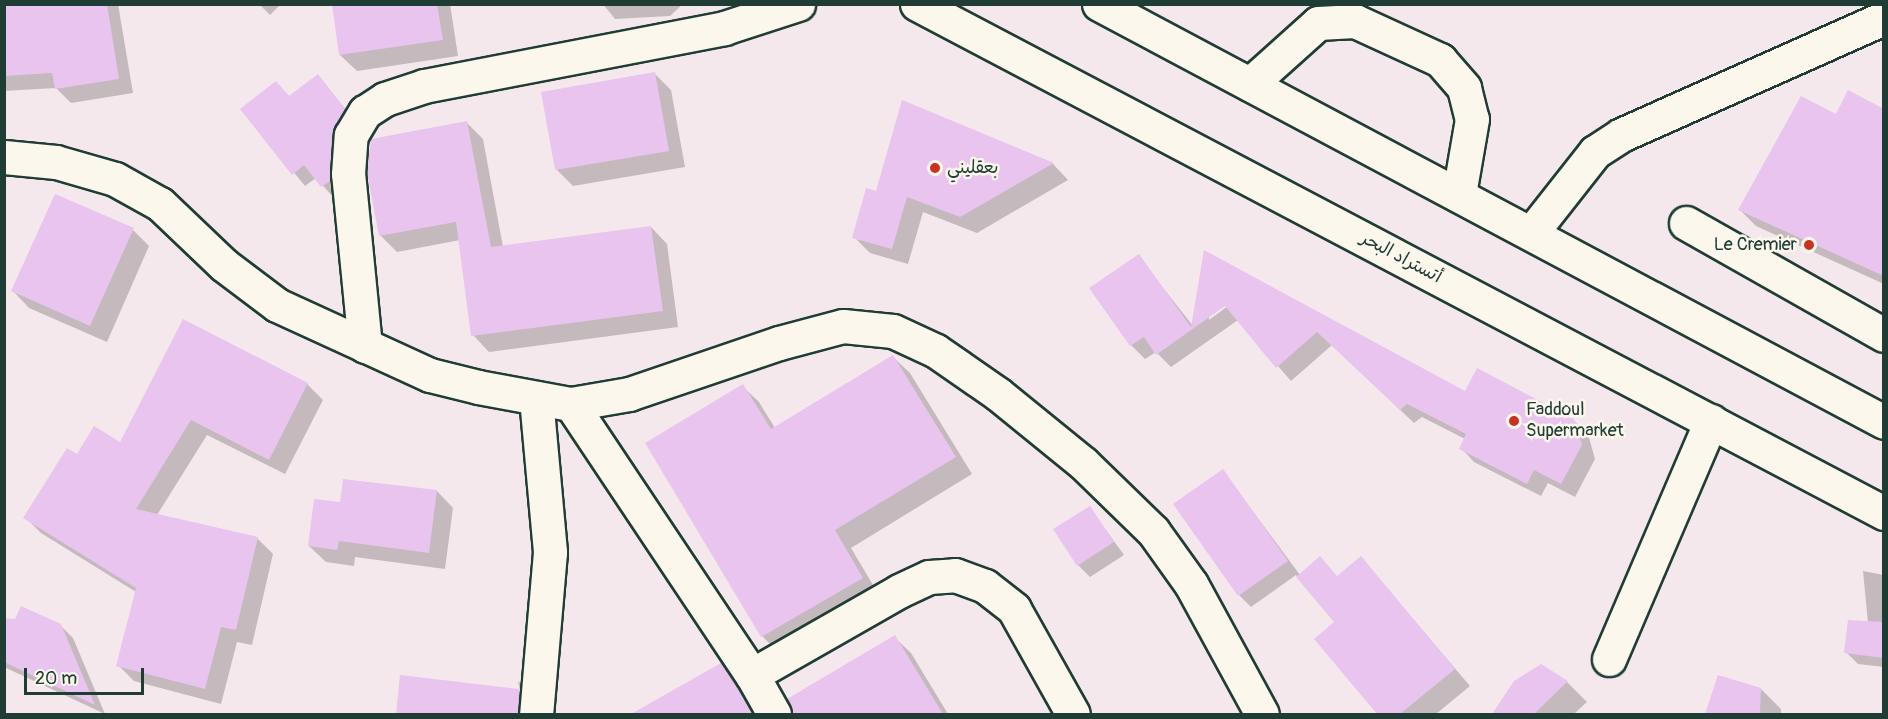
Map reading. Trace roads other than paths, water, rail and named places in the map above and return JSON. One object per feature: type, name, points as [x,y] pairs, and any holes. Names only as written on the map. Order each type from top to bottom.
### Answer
[{"type":"main road","points":[[365,346],[348,174],[351,135],[365,112],[385,99],[424,86],[724,28],[798,4]]},
{"type":"main road","name":"أتستراد البحر","points":[[917,4],[1884,513]]},
{"type":"main road","points":[[1099,4],[1532,232],[1884,422]]},
{"type":"main road","points":[[1532,232],[1595,152],[1621,135],[1884,18]]},
{"type":"main road","points":[[1250,84],[1318,22],[1355,21],[1440,60],[1464,88],[1472,119],[1459,194]]},
{"type":"main road","points":[[4,157],[56,162],[115,179],[160,204],[224,265],[277,305],[430,375],[536,398],[571,404],[629,394],[779,343],[843,326],[892,331],[936,351],[998,394],[1083,463],[1153,531],[1191,584],[1262,714]]},
{"type":"main road","points":[[1686,223],[1884,335]]},
{"type":"main road","points":[[536,398],[550,552],[536,714]]},
{"type":"main road","points":[[571,404],[752,675],[774,714]]},
{"type":"main road","points":[[1609,659],[1711,421]]},
{"type":"main road","points":[[752,675],[898,591],[929,577],[955,575],[986,586],[1014,609],[1073,714]]},
{"type":"place","name":"بعقليني","points":[[935,168]]},
{"type":"place","name":"Le Cremier","points":[[1809,245]]},
{"type":"place","name":"Faddoul Supermarket","points":[[1514,421]]}]
